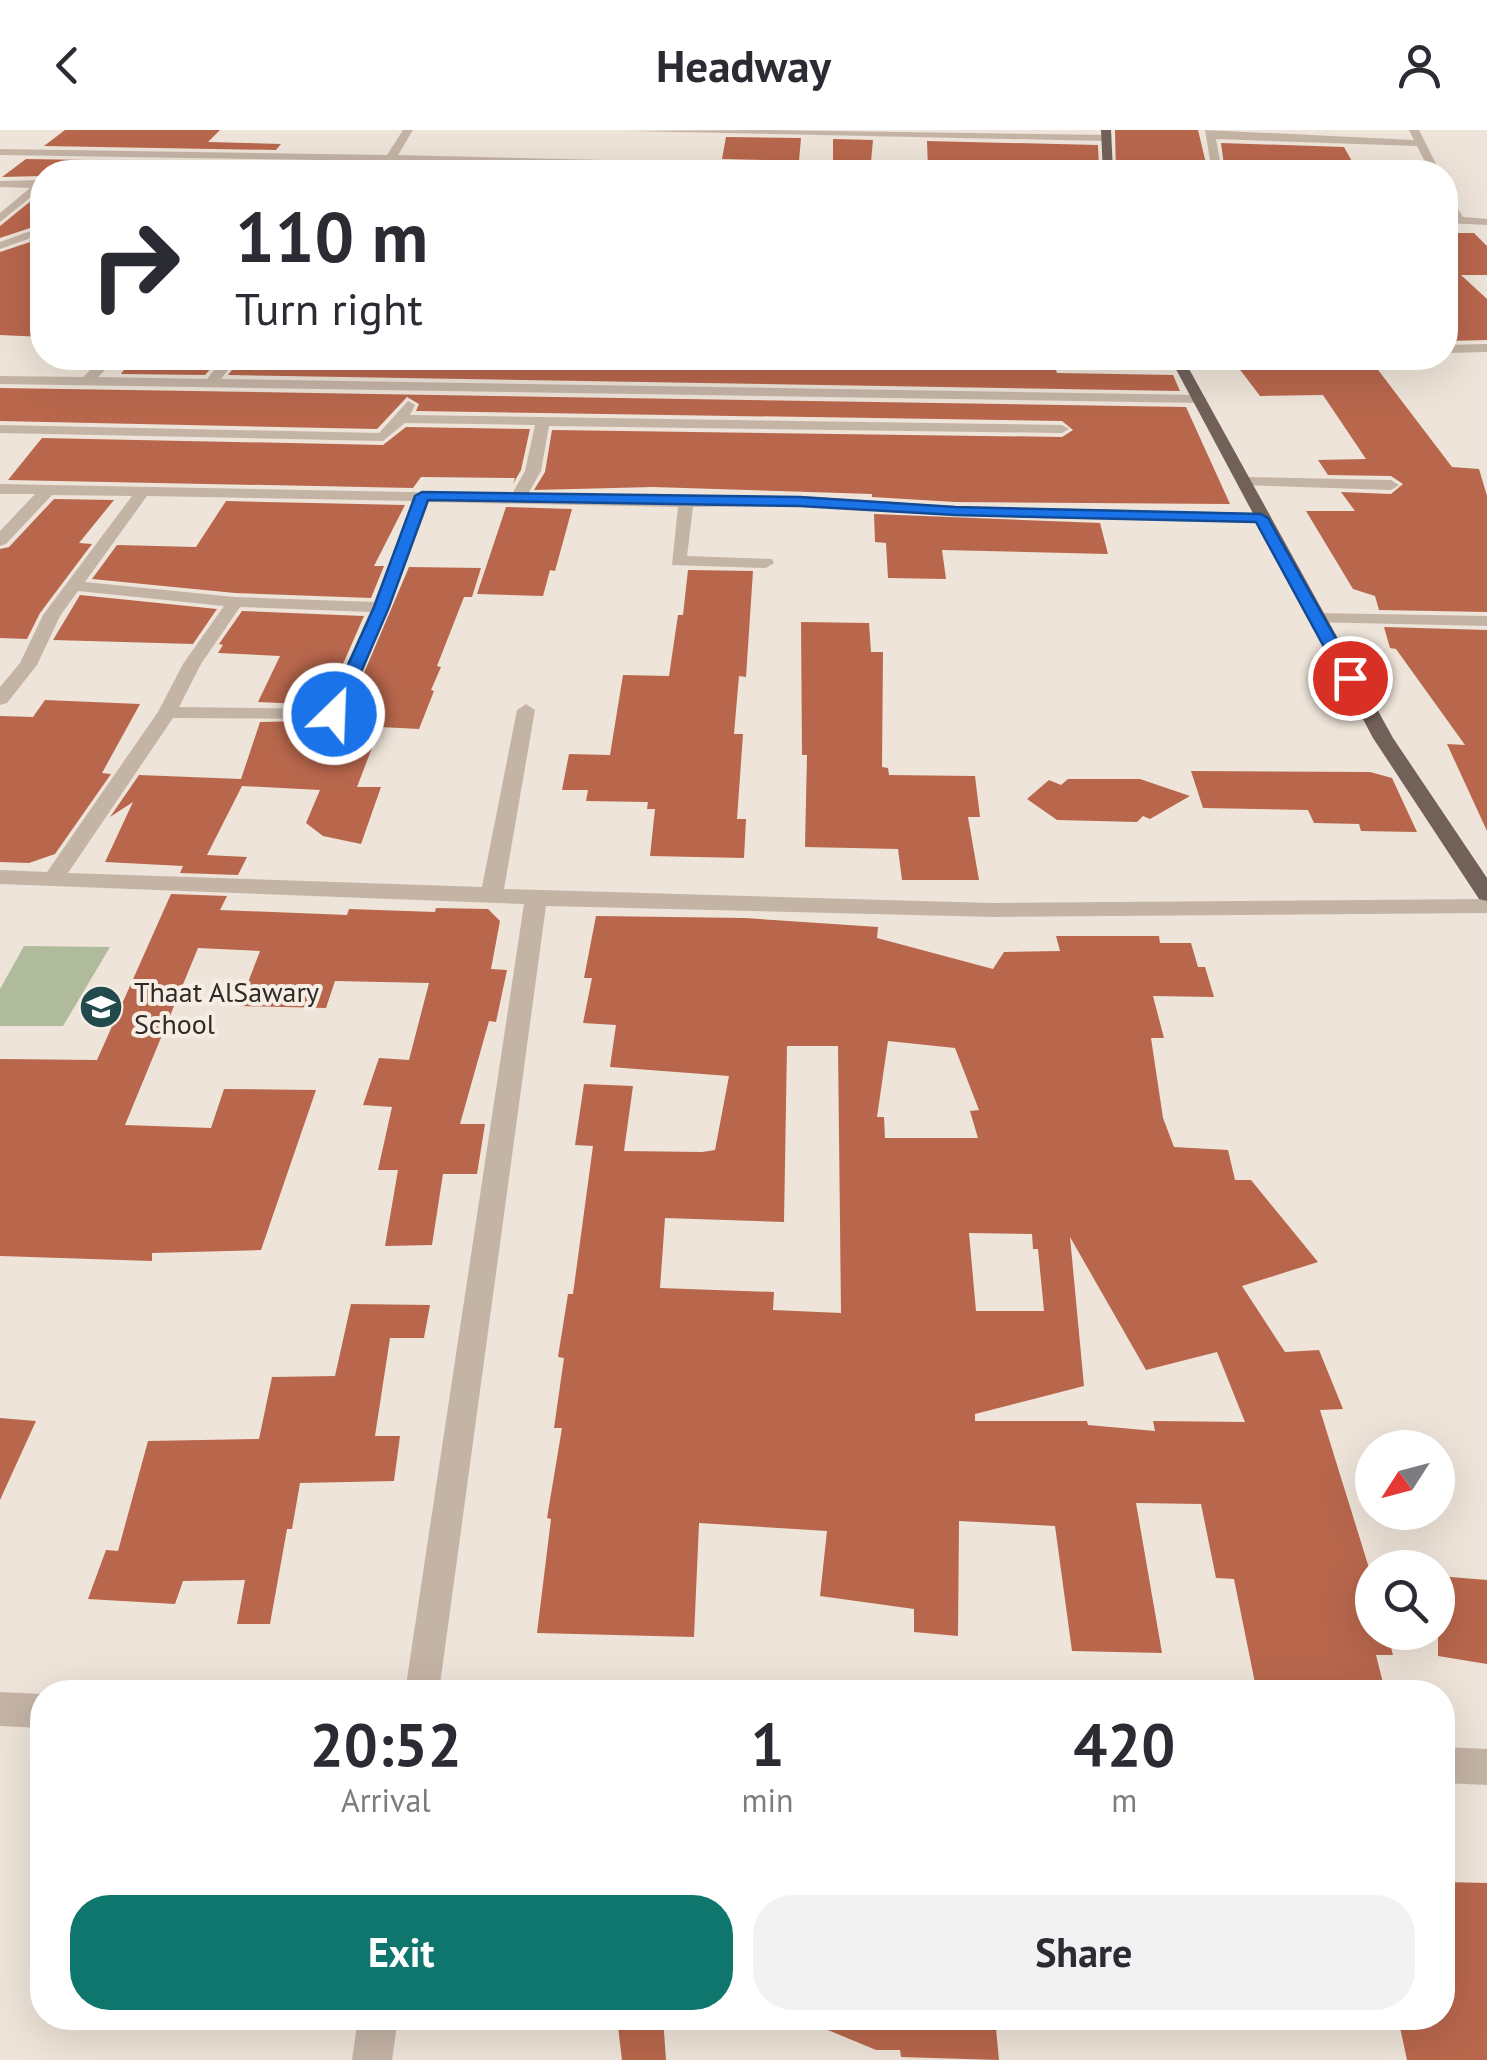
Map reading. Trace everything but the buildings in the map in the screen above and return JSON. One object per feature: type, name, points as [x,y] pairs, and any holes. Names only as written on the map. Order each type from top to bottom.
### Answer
[{"type":"main road","points":[[1106,134],[1107,160]]},
{"type":"main road","points":[[1183,370],[1383,738],[1487,894]]},
{"type":"street","points":[[391,159],[408,130]]},
{"type":"street","points":[[1414,130],[1429,160]]},
{"type":"street","points":[[634,131],[1106,134]]},
{"type":"street","points":[[811,160],[816,133]]},
{"type":"street","points":[[1216,160],[1212,133],[1302,134],[1420,143]]},
{"type":"street","points":[[0,152],[437,160]]},
{"type":"street","points":[[71,160],[79,154]]},
{"type":"street","points":[[0,184],[30,184]]},
{"type":"street","points":[[0,223],[30,195]]},
{"type":"street","points":[[1459,221],[1487,222]]},
{"type":"street","points":[[0,223],[30,227]]},
{"type":"street","points":[[0,246],[30,234]]},
{"type":"street","points":[[1458,349],[1487,348]]},
{"type":"street","points":[[86,384],[99,370]]},
{"type":"street","points":[[210,385],[222,370]]},
{"type":"street","points":[[0,380],[1200,399]]},
{"type":"street","points":[[0,430],[383,437],[402,419],[416,387]]},
{"type":"street","points":[[402,419],[1062,429]]},
{"type":"street","points":[[518,498],[533,471],[543,420]]},
{"type":"street","points":[[1246,482],[1391,486]]},
{"type":"street","points":[[0,489],[800,501],[955,511],[1261,518]]},
{"type":"street","points":[[0,540],[47,490]]},
{"type":"street","points":[[0,699],[28,666],[52,615],[142,493]]},
{"type":"street","points":[[167,712],[334,714],[382,607],[422,496]]},
{"type":"street","points":[[686,502],[678,561],[766,563]]},
{"type":"street","points":[[76,586],[235,602],[382,607]]},
{"type":"street","points":[[54,878],[167,712],[192,664],[235,602]]},
{"type":"street","points":[[1316,618],[1487,621]]},
{"type":"street","points":[[492,894],[526,710]]},
{"type":"street","points":[[0,877],[492,894],[536,899],[993,910],[1487,906]]},
{"type":"street","points":[[424,1680],[536,899]]},
{"type":"street","points":[[0,1709],[30,1710]]},
{"type":"street","points":[[1455,1765],[1487,1766]]},
{"type":"street","points":[[372,2060],[376,2030]]},
{"type":"green space","points":[[24,946],[110,947],[63,1026],[0,1026],[0,989]]},
{"type":"place","name":"Thaat AlSawary School","points":[[101,1007]]},
{"type":"route","points":[[334,714],[382,607],[422,496],[800,501],[955,511],[1261,518],[1350,678]]}]
